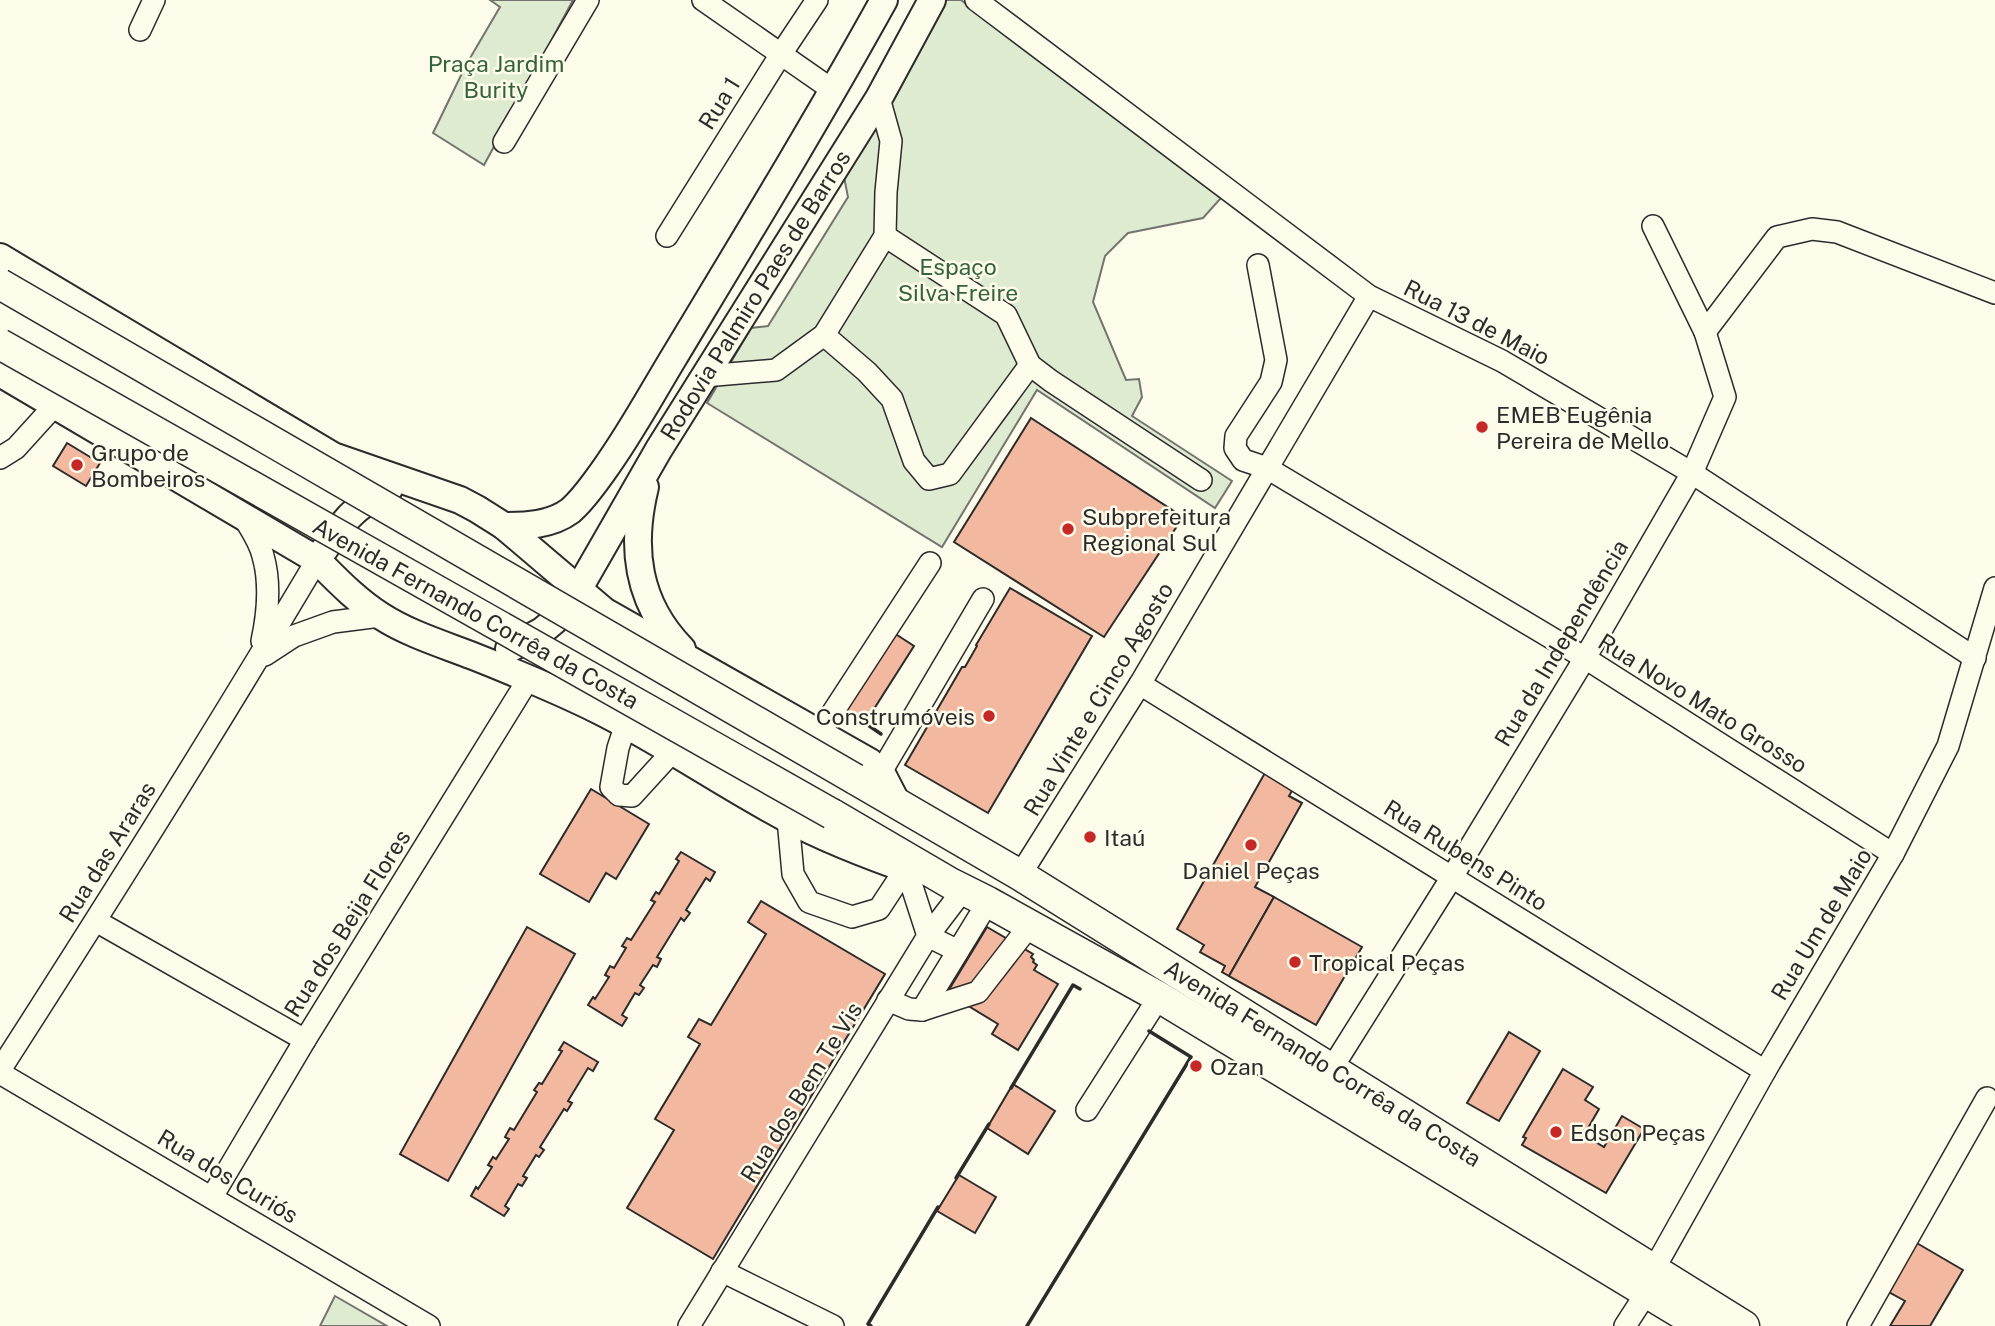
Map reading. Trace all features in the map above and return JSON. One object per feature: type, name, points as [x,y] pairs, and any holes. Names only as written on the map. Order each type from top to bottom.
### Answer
[{"type":"highway","name":"Avenida Fernando Corrêa da Costa","points":[[0,284],[868,775],[898,804],[1020,875],[1332,1068],[1650,1280],[1702,1326]]},
{"type":"highway","name":"Avenida Fernando Corrêa da Costa","points":[[0,344],[967,892],[1159,997],[1650,1280],[1744,1326]]},
{"type":"main road","name":"Rodovia Palmiro Paes de Barros","points":[[504,526],[529,525],[556,519],[579,503],[595,483],[645,406],[834,90],[884,0]]},
{"type":"main road","name":"Rodovia Palmiro Paes de Barros","points":[[459,651],[490,654],[519,645],[554,621],[578,590],[659,449],[879,97],[932,0]]},
{"type":"main road","name":"Avenida Fernando Corrêa da Costa","points":[[0,257],[333,456],[460,500],[477,509],[504,526],[604,611],[870,762],[868,775]]},
{"type":"main road","name":"Avenida Fernando Corrêa da Costa","points":[[0,373],[317,560],[349,592],[380,616],[419,636],[529,678],[626,724],[788,819],[836,842],[967,892]]},
{"type":"main road","points":[[659,449],[645,485],[639,512],[638,563],[646,593],[662,626],[692,661]]},
{"type":"main road","points":[[317,560],[345,519],[376,495],[398,485],[410,483]]},
{"type":"street","points":[[140,30],[154,0]]},
{"type":"street","points":[[503,142],[588,0]]},
{"type":"street","points":[[703,0],[834,90]]},
{"type":"street","name":"Rua 1","points":[[667,236],[817,0]]},
{"type":"street","name":"Rua 13 de Maio","points":[[976,0],[1369,296],[1502,361],[1692,472],[1975,658]]},
{"type":"street","points":[[704,376],[776,370],[824,335],[885,236],[891,141],[879,97]]},
{"type":"street","name":"Rua da Independência","points":[[1332,1068],[1584,659],[1692,472],[1725,397],[1705,332],[1653,226]]},
{"type":"street","points":[[1705,332],[1777,237],[1812,229],[1838,232],[1995,293]]},
{"type":"street","points":[[885,236],[1006,316],[1030,365],[1201,480]]},
{"type":"street","name":"Rua Novo Mato Grosso","points":[[1258,265],[1276,360],[1271,382],[1236,436],[1235,448],[1243,460],[1267,468],[1584,659],[1893,854]]},
{"type":"street","name":"Rua Vinte e Cinco Agosto","points":[[1020,875],[1140,684],[1369,296]]},
{"type":"street","points":[[824,335],[867,372],[892,400],[914,461],[929,479],[950,474],[1030,365]]},
{"type":"street","points":[[0,458],[16,448],[55,405]]},
{"type":"street","points":[[243,516],[263,555],[267,581],[268,614],[257,660]]},
{"type":"street","name":"Rua das Araras","points":[[0,1071],[96,921],[317,560]]},
{"type":"street","points":[[820,733],[930,563]]},
{"type":"street","name":"Rua Um de Maio","points":[[1625,1326],[1765,1071],[1893,854],[1948,747],[1995,588]]},
{"type":"street","points":[[868,775],[983,599]]},
{"type":"street","points":[[257,660],[293,636],[333,622],[380,616]]},
{"type":"street","name":"Rua dos Beija Flores","points":[[212,1197],[305,1040],[529,678]]},
{"type":"street","name":"Rua Rubens Pinto","points":[[1140,684],[1765,1071]]},
{"type":"street","points":[[626,724],[618,748],[611,787],[619,795],[632,796],[673,751]]},
{"type":"street","points":[[788,819],[793,874],[809,902],[852,917],[879,909],[906,868]]},
{"type":"street","points":[[906,868],[928,936],[958,951]]},
{"type":"street","points":[[922,1010],[958,951],[967,892]]},
{"type":"street","name":"Rua dos Bem Te Vis","points":[[690,1326],[928,936],[967,892]]},
{"type":"street","points":[[96,921],[305,1040]]},
{"type":"street","points":[[888,1000],[909,1009],[922,1010],[978,992],[1030,925]]},
{"type":"street","points":[[1087,1110],[1159,997]]},
{"type":"street","name":"Rua dos Curiós","points":[[0,1071],[429,1326]]},
{"type":"street","points":[[1858,1326],[1987,1098]]},
{"type":"street","points":[[722,1271],[833,1326]]},
{"type":"green space","name":"Praça Jardim Burity","points":[[490,0],[573,0],[484,165],[433,133],[466,65],[500,7]]},
{"type":"green space","name":"Espaço Silva Freire","points":[[942,0],[961,0],[1221,198],[1203,218],[1128,233],[1105,256],[1093,302],[1126,380],[1139,379],[1142,397],[1132,416],[1232,481],[1215,508],[1037,390],[942,547],[707,403],[751,328],[768,326],[848,197],[844,177]]},
{"type":"green space","points":[[335,1296],[387,1326],[320,1326]]},
{"type":"building","name":"Subprefeitura Regional Sul","points":[[1031,418],[1183,517],[1104,637],[954,542]]},
{"type":"building","name":"Grupo de Bombeiros","points":[[67,443],[100,463],[86,486],[53,466]]},
{"type":"building","name":"Construmóveis","points":[[1010,588],[1092,636],[988,813],[905,765]]},
{"type":"building","points":[[894,633],[914,646],[865,723],[845,710]]},
{"type":"building","name":"Daniel Peças","points":[[1266,771],[1294,787],[1289,796],[1302,803],[1255,887],[1274,897],[1229,976],[1222,972],[1225,966],[1200,952],[1204,945],[1177,929]]},
{"type":"building","points":[[591,789],[649,824],[616,879],[606,873],[589,902],[540,874]]},
{"type":"building","points":[[681,852],[715,872],[710,881],[706,878],[686,910],[690,913],[684,921],[681,918],[657,957],[661,959],[657,967],[653,965],[640,985],[644,988],[639,995],[635,993],[622,1015],[627,1018],[622,1026],[588,1005],[609,977],[605,975],[610,966],[614,968],[626,948],[622,946],[627,938],[631,940],[655,902],[651,900],[656,892],[659,894],[679,861],[676,859]]},
{"type":"building","name":"Tropical Peças","points":[[1274,897],[1362,947],[1316,1025],[1229,976]]},
{"type":"building","points":[[761,901],[885,974],[713,1259],[627,1208],[674,1130],[655,1119],[700,1044],[688,1037],[699,1019],[711,1025],[766,934],[748,922]]},
{"type":"building","points":[[527,927],[575,954],[448,1181],[400,1154]]},
{"type":"building","points":[[987,927],[1033,954],[1031,957],[1037,965],[1034,970],[1058,984],[1018,1050],[992,1034],[998,1024],[947,993]]},
{"type":"building","points":[[1509,1032],[1540,1051],[1499,1121],[1467,1103]]},
{"type":"building","points":[[564,1042],[598,1062],[593,1071],[588,1068],[568,1101],[572,1103],[567,1111],[564,1109],[540,1147],[544,1150],[539,1157],[536,1155],[523,1176],[527,1178],[522,1186],[518,1184],[505,1206],[509,1209],[504,1216],[471,1196],[492,1167],[488,1165],[493,1157],[496,1159],[509,1139],[505,1137],[510,1128],[514,1130],[537,1092],[534,1090],[539,1083],[542,1084],[562,1051],[559,1050]]},
{"type":"building","name":"Edson Peças","points":[[1563,1069],[1593,1087],[1585,1100],[1599,1109],[1584,1135],[1604,1147],[1622,1116],[1644,1129],[1606,1193],[1522,1145],[1526,1138],[1523,1137]]},
{"type":"building","points":[[1013,1084],[1055,1111],[1028,1154],[987,1128]]},
{"type":"building","points":[[959,1175],[996,1197],[975,1233],[937,1211]]},
{"type":"building","points":[[1915,1242],[1963,1270],[1930,1326],[1890,1326],[1905,1301],[1887,1291]]},
{"type":"wall","points":[[865,723],[881,734]]},
{"type":"wall","points":[[1011,1088],[1073,985],[1080,989]]},
{"type":"wall","points":[[1027,1326],[1191,1057],[1149,1031]]},
{"type":"wall","points":[[956,1178],[989,1124]]},
{"type":"wall","points":[[871,1326],[868,1324],[938,1207]]},
{"type":"place","name":"EMEB Eugênia Pereira de Mello","points":[[1482,427]]},
{"type":"place","name":"Grupo de Bombeiros","points":[[77,465]]},
{"type":"place","name":"Subprefeitura Regional Sul","points":[[1068,529]]},
{"type":"place","name":"Construmóveis","points":[[989,716]]},
{"type":"place","name":"Itaú","points":[[1090,837]]},
{"type":"place","name":"Daniel Peças","points":[[1251,845]]},
{"type":"place","name":"Tropical Peças","points":[[1295,962]]},
{"type":"place","name":"Ozan","points":[[1196,1066]]},
{"type":"place","name":"Edson Peças","points":[[1556,1132]]}]
